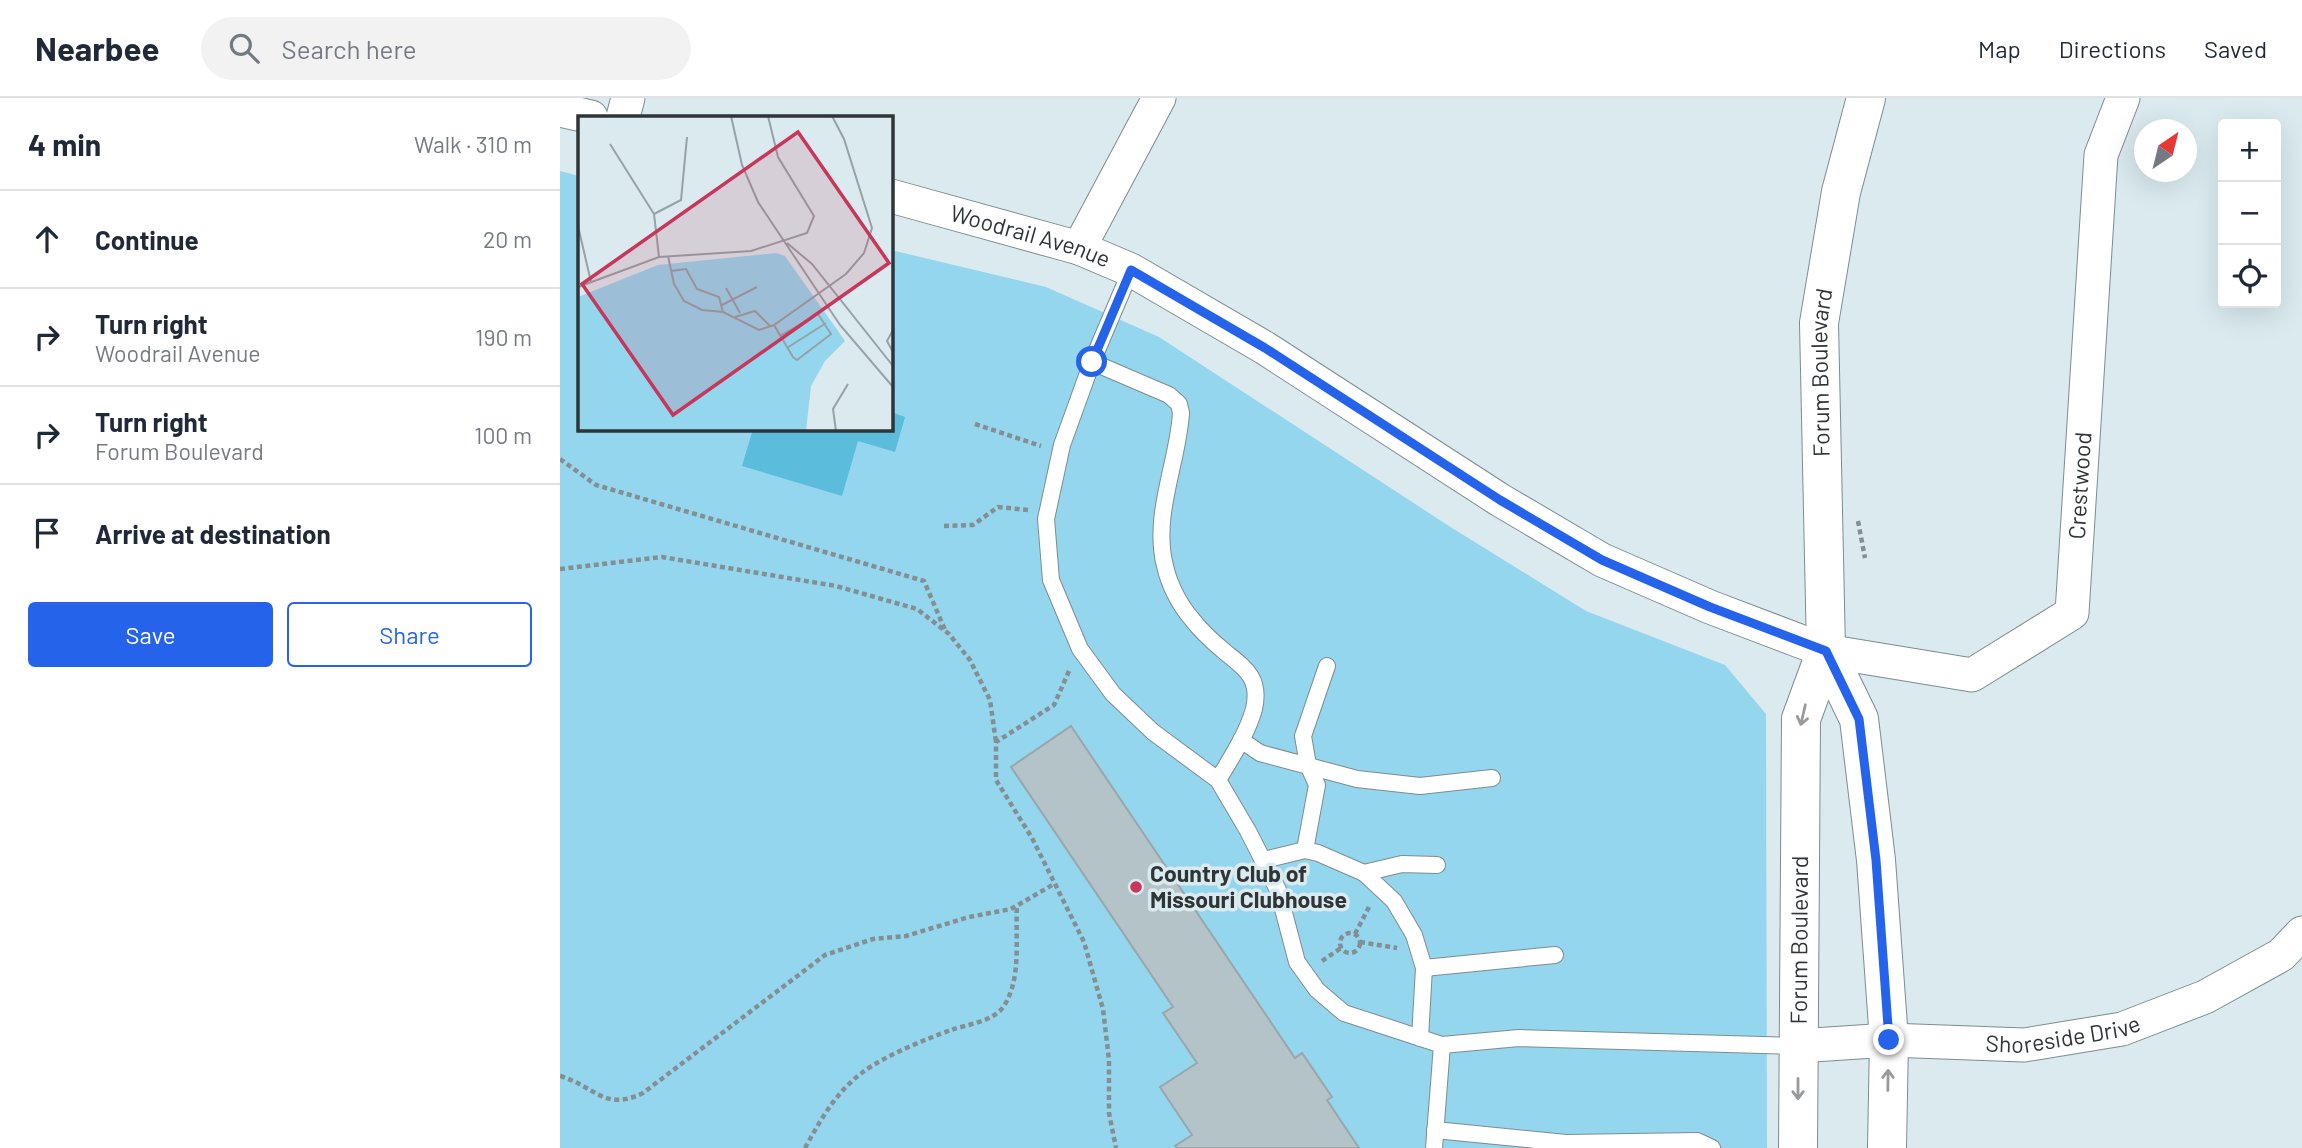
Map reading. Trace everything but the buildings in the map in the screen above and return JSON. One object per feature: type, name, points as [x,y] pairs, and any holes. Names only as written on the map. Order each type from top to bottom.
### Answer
[{"type":"street","points":[[623,116],[628,98]]},
{"type":"street","points":[[1079,248],[1159,98]]},
{"type":"street","name":"Forum Boulevard","points":[[1798,1148],[1801,719],[1826,651],[1819,323],[1841,192],[1866,98]]},
{"type":"street","name":"Crestwood","points":[[1826,651],[1972,675],[2072,613],[2101,155],[2123,98]]},
{"type":"street","points":[[560,110],[587,116]]},
{"type":"street","name":"Woodrail Avenue","points":[[892,196],[1079,248],[1131,270],[1265,348],[1500,500],[1602,560],[1710,607],[1826,651]]},
{"type":"street","name":"Forum Boulevard","points":[[1826,651],[1859,719],[1876,860],[1889,1040],[1887,1148]]},
{"type":"street","name":"Shoreside Drive","points":[[1798,1046],[1889,1040],[2024,1045],[2122,1030],[2206,997],[2281,955],[2302,933]]},
{"type":"lane","points":[[1131,270],[1092,362],[1060,452],[1047,514],[1051,580],[1080,649],[1114,694],[1153,732],[1218,780],[1264,860],[1278,890],[1297,962],[1317,990],[1343,1013],[1442,1045],[1519,1038],[1798,1046]]},
{"type":"lane","points":[[1092,362],[1168,395],[1179,404],[1181,425],[1161,521],[1164,564],[1172,589],[1190,617],[1251,674],[1255,687],[1254,707],[1241,740],[1218,780]]},
{"type":"lane","points":[[1305,850],[1317,785],[1308,765],[1303,736],[1327,666]]},
{"type":"lane","points":[[1241,740],[1260,753],[1357,779],[1420,786],[1492,778]]},
{"type":"lane","points":[[1264,860],[1305,850],[1364,873],[1394,901],[1414,935],[1424,968],[1420,1038]]},
{"type":"lane","points":[[1364,873],[1402,864],[1437,865]]},
{"type":"lane","points":[[1424,968],[1555,955]]},
{"type":"lane","points":[[1434,1148],[1442,1045]]},
{"type":"lane","points":[[1436,1130],[1566,1143],[1697,1141],[1712,1148]]},
{"type":"path","points":[[975,424],[1060,452]]},
{"type":"path","points":[[560,459],[596,485],[924,581],[945,631]]},
{"type":"path","points":[[944,526],[973,526],[998,507],[1016,507],[1047,514]]},
{"type":"path","points":[[1858,519],[1865,558]]},
{"type":"path","points":[[560,569],[662,557],[836,586],[917,609],[945,631],[970,660],[990,700],[996,742],[996,780],[1032,838],[1084,942],[1103,1009],[1109,1060],[1109,1113],[1116,1148]]},
{"type":"path","points":[[996,742],[1054,705],[1080,649]]},
{"type":"path","points":[[560,1076],[611,1100],[628,1101],[643,1093],[825,955],[873,939],[906,936],[1011,909],[1054,884]]},
{"type":"path","points":[[1355,934],[1380,887]]},
{"type":"path","points":[[805,1148],[839,1092],[865,1070],[950,1030],[985,1020],[1002,1009],[1014,985],[1017,906]]},
{"type":"path","points":[[1360,942],[1353,952],[1346,952],[1341,948],[1340,941],[1343,935],[1349,933],[1355,934],[1360,942],[1418,951]]},
{"type":"shaded area","points":[[560,171],[578,176],[578,430],[892,430],[892,250],[1046,287],[1159,337],[1452,528],[1586,611],[1725,665],[1766,714],[1767,1148],[560,1148]]},
{"type":"shaded area","points":[[892,412],[905,417],[895,452],[858,441],[842,496],[742,466],[753,430],[892,430]]},
{"type":"place","name":"Country Club of Missouri Clubhouse","points":[[1136,887]]},
{"type":"route","points":[[1092,362],[1131,270],[1265,348],[1500,500],[1602,560],[1710,607],[1826,651],[1859,719],[1876,860],[1889,1040]]}]
